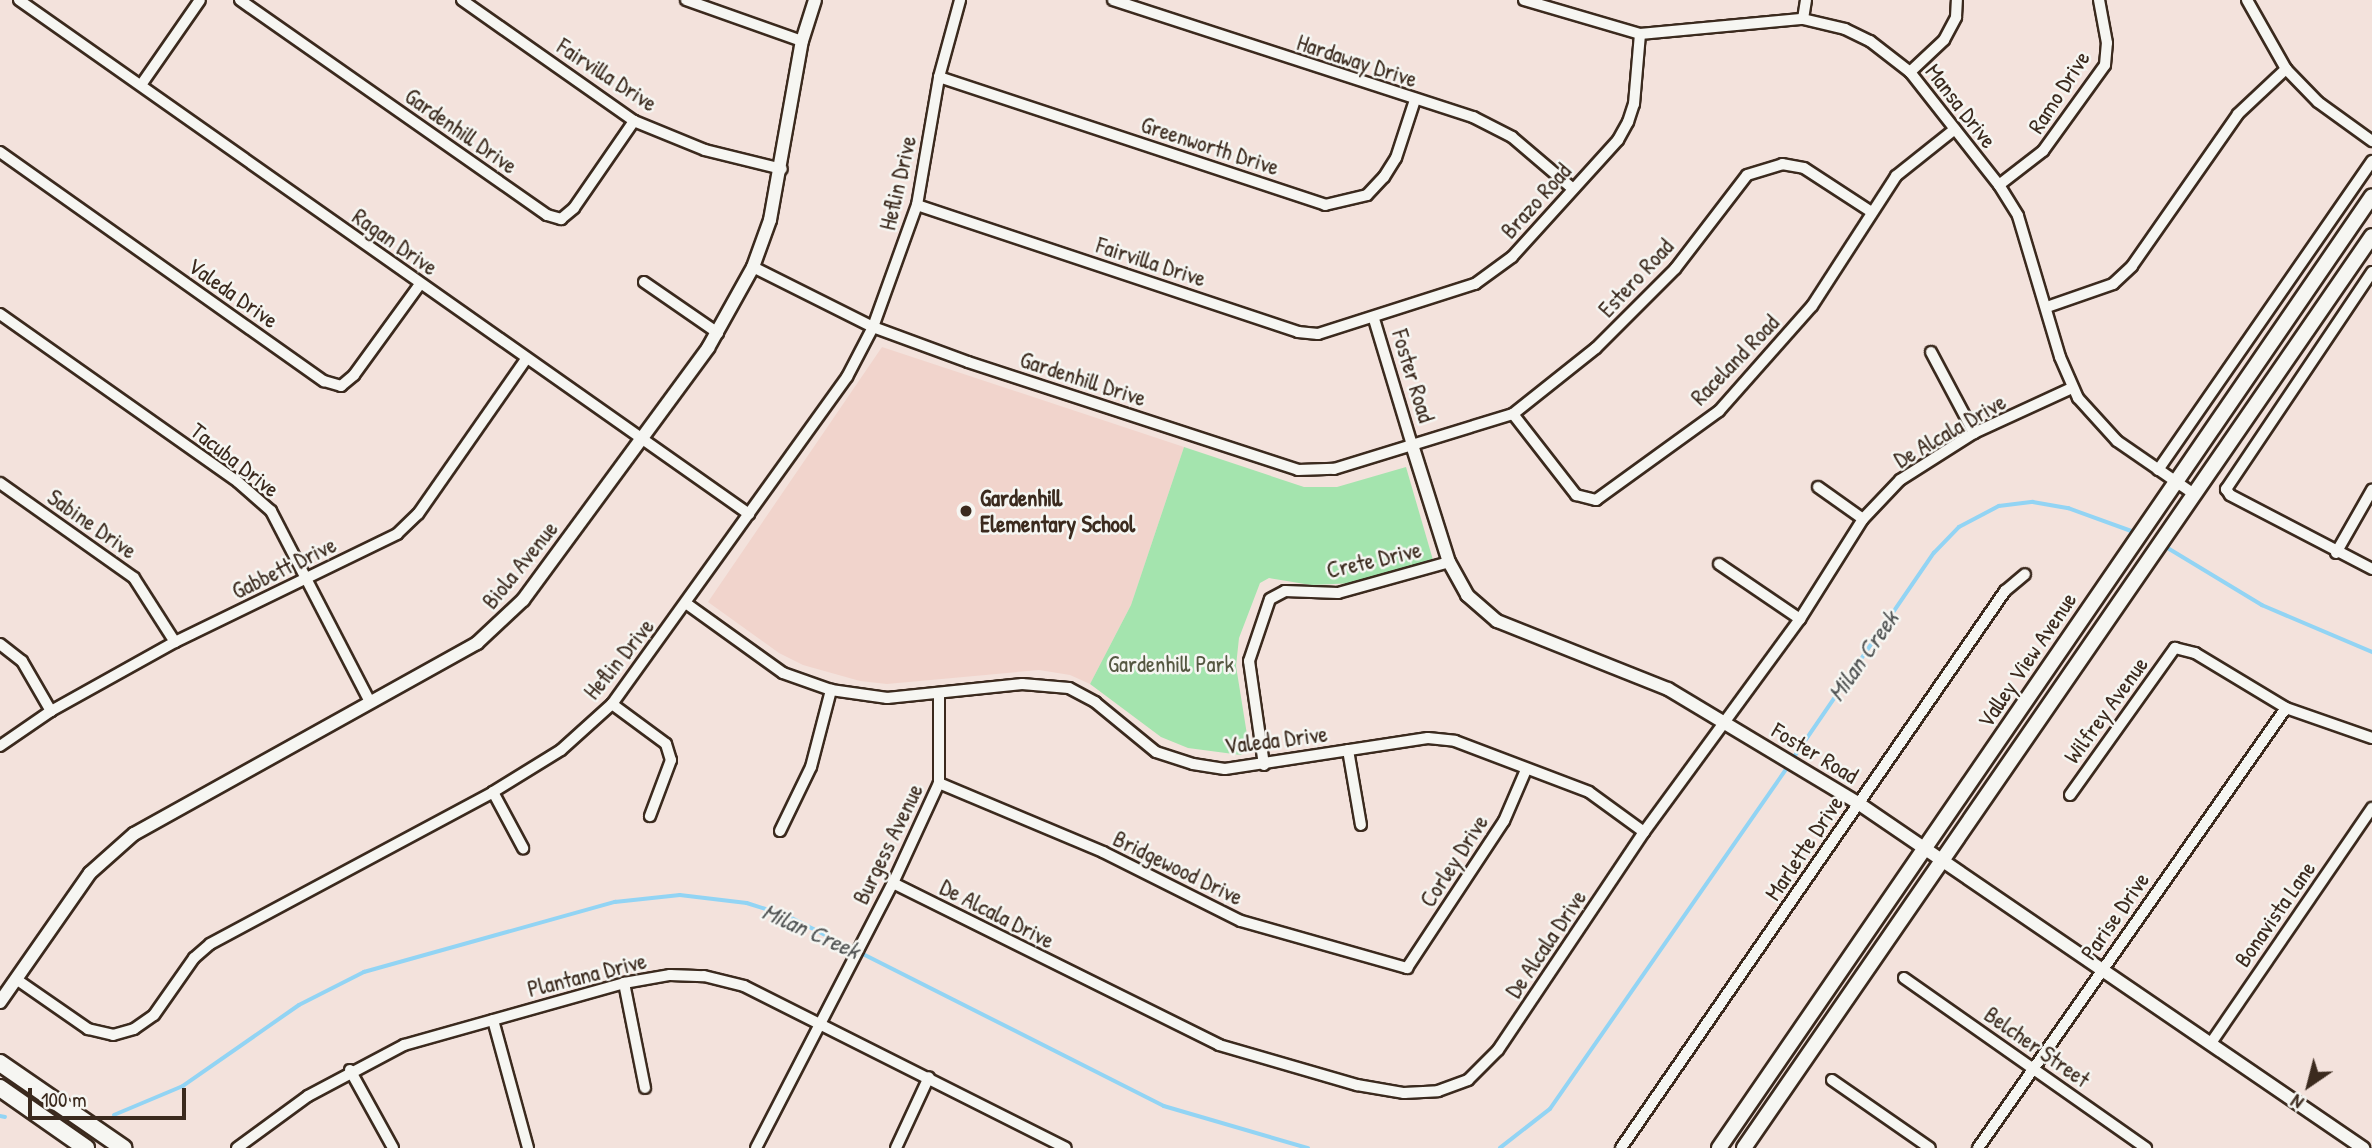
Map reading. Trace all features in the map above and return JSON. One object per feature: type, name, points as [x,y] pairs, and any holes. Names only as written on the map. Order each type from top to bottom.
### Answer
[{"type":"main road","name":"Valley View Avenue","points":[[1719,1148],[2372,196]]},
{"type":"main road","name":"Valley View Avenue","points":[[1744,1148],[2372,236]]},
{"type":"main road","points":[[0,1063],[113,1145]]},
{"type":"main road","points":[[0,1088],[86,1148]]},
{"type":"street","name":"Ragan Drive","points":[[19,0],[749,514]]},
{"type":"street","points":[[141,85],[200,0]]},
{"type":"street","name":"Gardenhill Drive","points":[[240,0],[547,215],[561,219],[574,208],[634,121]]},
{"type":"street","name":"Fairvilla Drive","points":[[462,0],[634,121],[705,150],[782,169]]},
{"type":"street","points":[[686,0],[802,41]]},
{"type":"street","name":"Biola Avenue","points":[[0,1002],[90,873],[134,834],[477,643],[501,624],[718,333],[753,267],[782,169],[802,41],[815,0]]},
{"type":"street","name":"Heflin Drive","points":[[16,979],[88,1029],[113,1035],[134,1029],[154,1015],[194,958],[210,944],[493,792],[561,750],[612,704],[687,604],[847,377],[873,327],[917,205],[939,77],[960,0]]},
{"type":"street","name":"Hardaway Drive","points":[[1113,0],[1473,117],[1512,137],[1573,189]]},
{"type":"street","name":"Mansa Drive","points":[[1524,0],[1543,3],[1640,34],[1803,19],[1845,29],[1910,72],[1999,185],[2018,216],[2072,388],[2103,427],[2194,494]]},
{"type":"street","points":[[1803,19],[1806,0]]},
{"type":"street","points":[[1910,72],[1944,40],[1956,17],[1956,0]]},
{"type":"street","name":"Ramo Drive","points":[[1999,185],[2043,151],[2105,65],[2107,43],[2099,0]]},
{"type":"street","points":[[2247,0],[2286,69],[2318,103],[2372,141]]},
{"type":"street","name":"Brazo Road","points":[[1374,319],[1475,284],[1511,257],[1629,122],[1634,104],[1640,34]]},
{"type":"street","points":[[2047,307],[2113,284],[2132,267],[2238,114],[2286,69]]},
{"type":"street","name":"Greenworth Drive","points":[[939,77],[1325,205],[1367,195],[1384,177],[1396,158],[1415,100]]},
{"type":"street","name":"Raceland Road","points":[[1513,414],[1576,495],[1596,500],[1719,411],[1812,306],[1870,211],[1896,176],[1955,130]]},
{"type":"street","name":"Valeda Drive","points":[[0,152],[324,381],[341,386],[354,375],[420,284]]},
{"type":"street","points":[[2158,470],[2372,161]]},
{"type":"street","name":"Estero Road","points":[[1413,448],[1513,414],[1596,348],[1675,269],[1747,175],[1782,164],[1804,168],[1870,211]]},
{"type":"street","name":"Fairvilla Drive","points":[[917,205],[1298,332],[1318,334],[1374,319]]},
{"type":"street","name":"Gardenhill Drive","points":[[753,267],[873,327],[1298,470],[1334,469],[1413,448]]},
{"type":"street","points":[[2372,272],[2227,489],[2230,495],[2336,554],[2372,569]]},
{"type":"street","points":[[644,282],[718,333]]},
{"type":"street","name":"Tacuba Drive","points":[[0,314],[238,482],[271,511],[309,578],[370,702]]},
{"type":"street","name":"Foster Road","points":[[1374,319],[1449,562],[1467,595],[1497,621],[1668,689],[1858,803],[1944,858],[2363,1148]]},
{"type":"street","points":[[1931,352],[1974,433]]},
{"type":"street","name":"Gabbett Drive","points":[[0,746],[51,711],[175,642],[397,534],[418,514],[526,359]]},
{"type":"street","name":"De Alcala Drive","points":[[893,883],[1219,1045],[1357,1085],[1405,1093],[1438,1091],[1468,1080],[1498,1050],[1644,832],[1727,724],[1800,619],[1863,519],[1900,480],[1974,433],[2072,388]]},
{"type":"street","name":"Sabine Drive","points":[[0,483],[134,578],[175,642]]},
{"type":"street","points":[[1818,487],[1863,519]]},
{"type":"street","points":[[2336,554],[2372,490]]},
{"type":"street","name":"Crete Drive","points":[[1264,765],[1249,661],[1270,599],[1285,590],[1338,593],[1449,562]]},
{"type":"street","points":[[1719,564],[1800,619]]},
{"type":"street","name":"Marlette Drive","points":[[1620,1148],[2005,592],[2025,574]]},
{"type":"street","name":"Valeda Drive","points":[[687,604],[783,673],[831,690],[887,698],[939,696],[1022,684],[1069,688],[1095,702],[1156,751],[1193,764],[1225,769],[1428,738],[1455,741],[1590,792],[1644,832]]},
{"type":"street","points":[[0,644],[22,661],[51,711]]},
{"type":"street","name":"Wilfrey Avenue","points":[[2070,795],[2175,648],[2194,653],[2286,708]]},
{"type":"street","points":[[780,831],[811,767],[831,690]]},
{"type":"street","name":"Burgess Avenue","points":[[756,1148],[893,883],[939,783],[939,696]]},
{"type":"street","points":[[612,704],[666,744],[671,760],[650,816]]},
{"type":"street","points":[[2286,708],[2372,738]]},
{"type":"street","name":"Parise Drive","points":[[1978,1148],[2286,708]]},
{"type":"street","points":[[1348,750],[1361,825]]},
{"type":"street","name":"Corley Drive","points":[[1407,968],[1504,821],[1526,770]]},
{"type":"street","name":"Bridgewood Drive","points":[[939,783],[1103,852],[1241,921],[1407,968]]},
{"type":"street","points":[[493,792],[523,848]]},
{"type":"street","name":"Bonavista Lane","points":[[2211,1043],[2372,808]]},
{"type":"street","name":"Plantana Drive","points":[[237,1148],[350,1070],[404,1045],[624,983],[670,975],[704,976],[744,986],[929,1077],[1041,1143],[1066,1148]]},
{"type":"street","name":"Belcher Street","points":[[1904,978],[2034,1067],[2130,1143],[2146,1148]]},
{"type":"street","points":[[624,983],[645,1088]]},
{"type":"street","points":[[493,1020],[527,1148]]},
{"type":"street","points":[[350,1070],[394,1148]]},
{"type":"street","points":[[896,1148],[929,1077]]},
{"type":"street","points":[[1832,1080],[1930,1148]]},
{"type":"shaded area","name":"Gardenhill Elementary School","points":[[882,347],[1184,447],[1131,605],[1090,684],[1070,675],[1039,670],[887,684],[860,681],[803,665],[779,653],[708,602]]},
{"type":"green space","name":"Gardenhill Park","points":[[1184,447],[1304,487],[1337,487],[1406,467],[1433,560],[1356,583],[1311,585],[1269,578],[1260,583],[1239,638],[1236,666],[1249,747],[1241,755],[1188,748],[1161,737],[1090,684],[1131,605]]},
{"type":"waterway","name":"Milan Creek","points":[[1792,760],[1934,553],[1959,527],[1999,506],[2033,502],[2068,508],[2137,533]]},
{"type":"waterway","name":"Milan Creek","points":[[2163,545],[2262,605],[2372,652]]},
{"type":"waterway","name":"Milan Creek","points":[[1500,1148],[1550,1109],[1788,766]]},
{"type":"waterway","name":"Milan Creek","points":[[114,1115],[183,1086],[299,1005],[364,972],[615,902],[680,895],[747,903],[788,916],[1164,1106],[1308,1148]]},
{"type":"waterway","name":"Milan Creek","points":[[0,1116],[5,1117]]},
{"type":"place","name":"Gardenhill Elementary School","points":[[966,511]]}]
